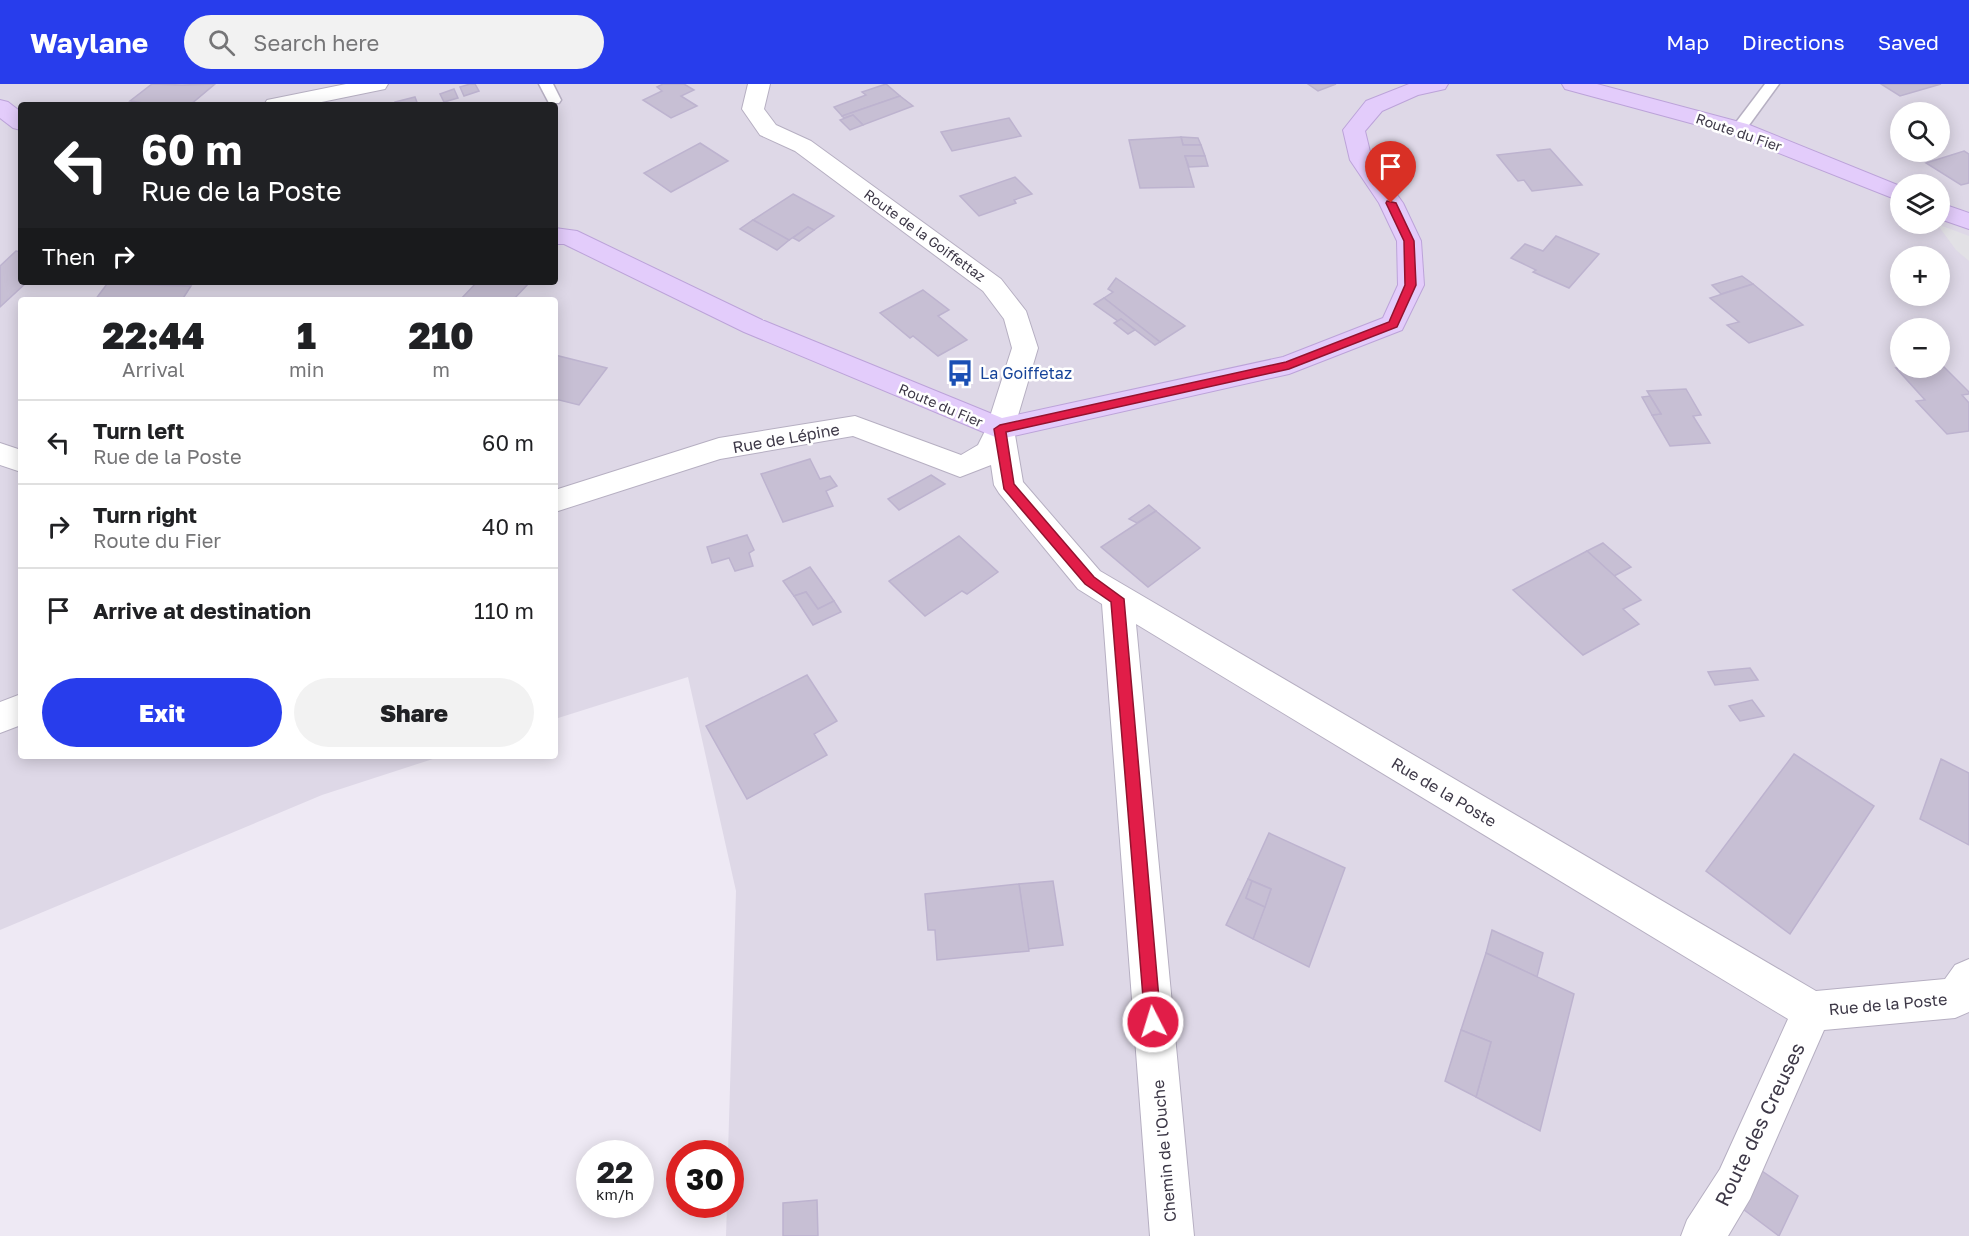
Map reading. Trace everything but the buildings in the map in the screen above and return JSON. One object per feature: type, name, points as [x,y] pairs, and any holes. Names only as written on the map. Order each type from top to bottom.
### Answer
[{"type":"main road","name":"Route du Fier","points":[[558,236],[568,236],[753,326],[1000,429],[1289,365],[1393,324],[1411,285],[1409,241],[1391,203],[1361,160],[1354,130],[1374,106],[1411,90],[1437,84]]},
{"type":"main road","name":"Route du Fier","points":[[1573,84],[1739,129],[1890,190]]},
{"type":"main road","points":[[0,107],[18,121]]},
{"type":"main road","points":[[1950,214],[1969,222]]},
{"type":"street","points":[[290,102],[377,84]]},
{"type":"street","name":"Route de la Goiffettaz","points":[[759,84],[753,109],[768,130],[803,146],[992,285],[1017,317],[1025,348],[1000,429]]},
{"type":"street","name":"Rue de Lépine","points":[[558,500],[719,449],[855,426],[960,466],[977,461],[989,452],[1000,429]]},
{"type":"street","name":"Rue de la Poste","points":[[1000,429],[1008,485],[1089,580],[1812,1011],[1955,998],[1969,979]]},
{"type":"street","points":[[0,454],[18,460]]},
{"type":"street","name":"Chemin de l'Ouche","points":[[1118,599],[1172,1236]]},
{"type":"street","points":[[0,718],[18,710]]},
{"type":"street","name":"Route des Creuses","points":[[1702,1236],[1735,1184],[1812,1011]]},
{"type":"lane","points":[[546,84],[554,100]]},
{"type":"lane","points":[[1739,129],[1772,84]]},
{"type":"shaded area","points":[[0,84],[1969,84],[1969,1236],[726,1236],[727,1218],[744,1218],[744,1140],[728,1140],[736,891],[688,677],[558,718],[558,297],[18,297],[18,759],[433,759],[322,795],[0,930]]},
{"type":"shaded area","points":[[1950,229],[1969,236],[1969,261],[1956,250],[1944,234],[1950,234]]},
{"type":"place","name":"La Goiffetaz","points":[[960,373]]},
{"type":"route","points":[[1153,1022],[1118,599],[1089,580],[1008,485],[1000,429],[1289,365],[1393,324],[1411,285],[1409,241],[1391,203]]}]
